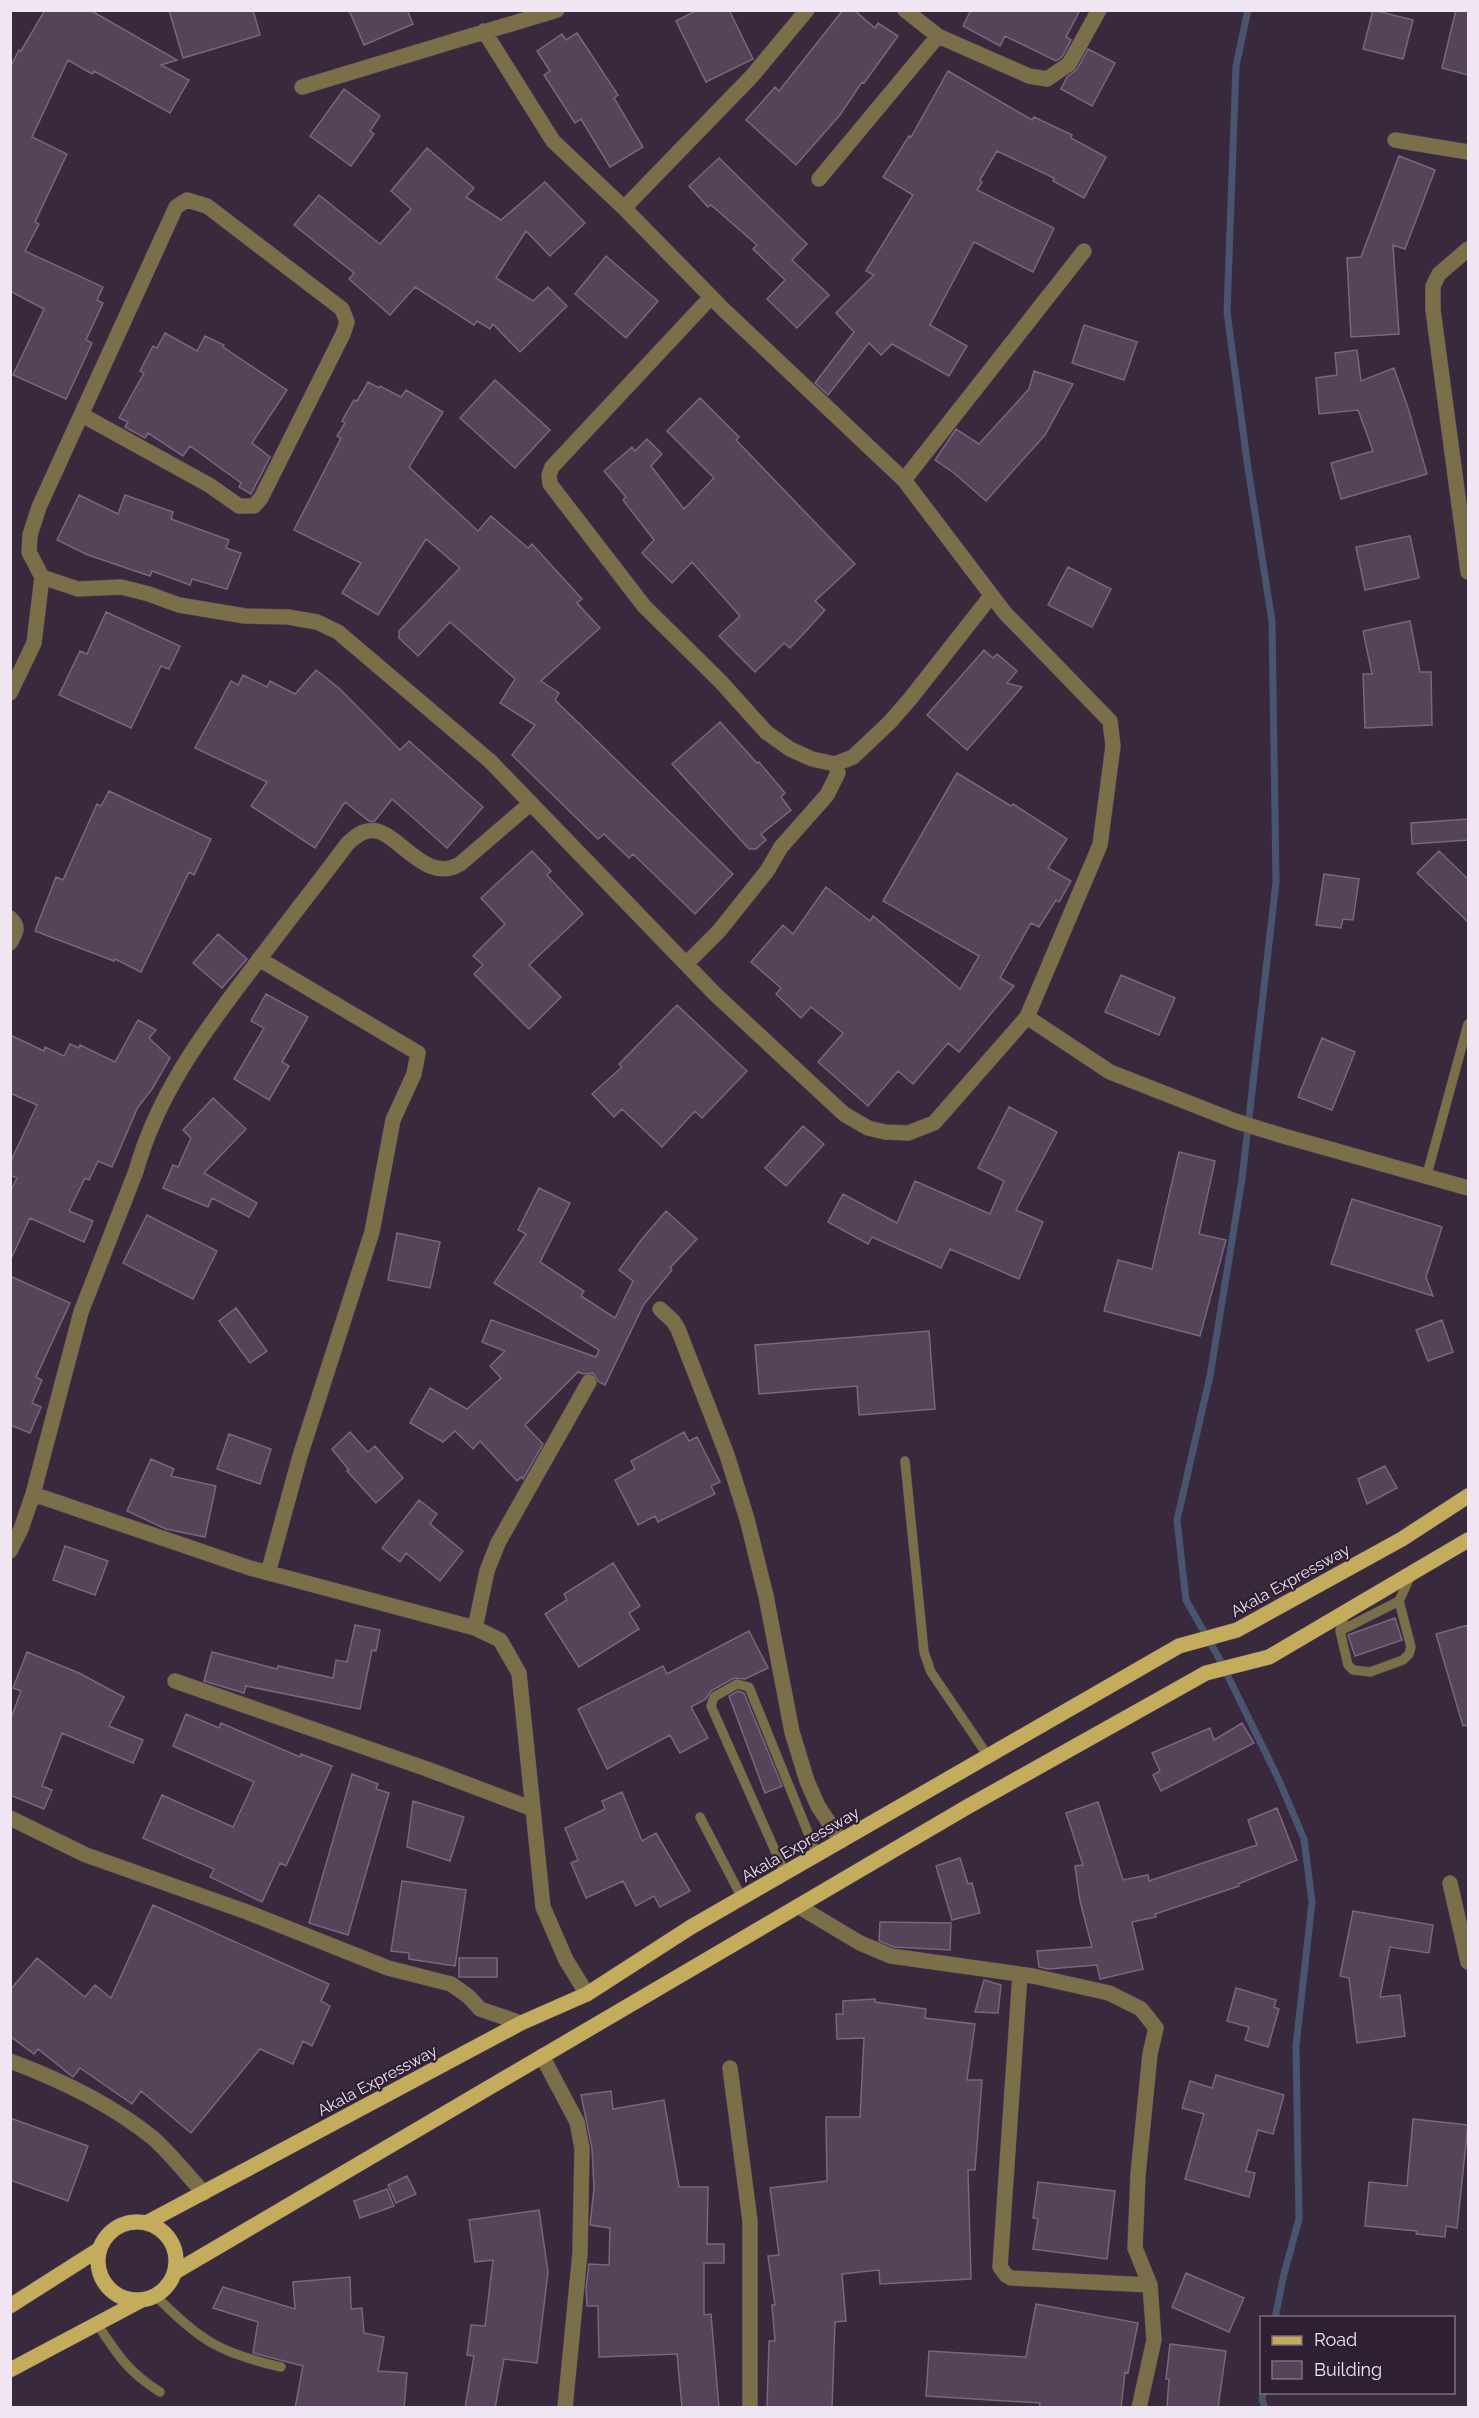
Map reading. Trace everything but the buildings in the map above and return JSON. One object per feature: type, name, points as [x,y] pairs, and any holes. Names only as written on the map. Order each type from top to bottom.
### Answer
[{"type":"main road","name":"Akala Expressway","points":[[148,2222],[521,2023],[587,1994],[691,1927],[1179,1646],[1238,1630],[1402,1539],[1468,1496]]},
{"type":"main road","points":[[175,2272],[967,1807],[1206,1673],[1269,1657],[1468,1540]]},
{"type":"main road","points":[[10,2370],[149,2298],[168,2286],[175,2272],[177,2256],[172,2241],[162,2230],[148,2222],[132,2221],[118,2226],[106,2236],[98,2250],[97,2265],[102,2280],[112,2292],[126,2299],[149,2298]]},
{"type":"main road","points":[[10,2306],[98,2250]]},
{"type":"street","points":[[302,87],[556,10]]},
{"type":"street","points":[[624,208],[752,76],[807,10]]},
{"type":"street","points":[[905,10],[938,36],[1029,76],[1047,79],[1069,64],[1099,10]]},
{"type":"street","points":[[42,577],[78,589],[121,587],[179,605],[245,616],[288,617],[317,622],[338,632],[490,761],[715,994],[844,1114],[868,1128],[885,1132],[909,1132],[934,1123],[1027,1017],[1100,844],[1113,746],[1110,721],[1005,613],[904,480],[711,297],[624,208],[553,141],[484,31]]},
{"type":"street","points":[[819,179],[938,36]]},
{"type":"street","points":[[1395,140],[1468,152]]},
{"type":"street","points":[[10,693],[34,643],[42,577],[29,552],[30,535],[39,507],[176,207],[187,200],[207,206],[342,309],[345,314],[347,322],[343,334],[261,498],[254,506],[239,506],[210,485],[82,415]]},
{"type":"street","points":[[1468,249],[1439,273],[1432,286],[1433,310],[1468,572]]},
{"type":"street","points":[[904,480],[1084,251]]},
{"type":"street","points":[[711,297],[552,467],[549,475],[550,484],[644,606],[721,682],[766,732],[790,749],[812,759],[835,764],[853,757],[890,723],[991,596]]},
{"type":"street","points":[[687,963],[719,931],[766,871],[781,847],[827,795],[838,773],[835,764]]},
{"type":"street","points":[[10,1551],[21,1529],[33,1494],[81,1312],[136,1171],[142,1149],[171,1083],[193,1049],[348,843],[358,834],[370,830],[381,833],[427,865],[438,870],[450,870],[531,803]]},
{"type":"street","points":[[10,918],[16,924],[17,930],[10,943]]},
{"type":"street","points":[[259,959],[418,1053],[414,1074],[393,1120],[372,1232],[300,1456],[268,1573]]},
{"type":"street","points":[[1027,1017],[1110,1072],[1280,1135],[1468,1188]]},
{"type":"street","points":[[660,1309],[678,1329],[728,1455],[766,1596],[792,1732],[807,1781],[818,1806],[841,1841]]},
{"type":"street","points":[[475,1628],[487,1571],[498,1543],[589,1382]]},
{"type":"street","points":[[33,1494],[228,1562],[475,1628],[500,1640],[519,1673],[543,1907],[566,1960],[587,1994]]},
{"type":"street","points":[[175,1681],[427,1769],[533,1809]]},
{"type":"street","points":[[10,1818],[86,1855],[248,1912],[388,1968],[451,1984],[468,1996],[480,2009],[521,2023]]},
{"type":"street","points":[[1450,1883],[1468,1962]]},
{"type":"street","points":[[798,1906],[860,1943],[891,1956],[1020,1974],[1109,1993],[1141,2008],[1156,2028],[1150,2054],[1138,2175],[1135,2248],[1150,2285],[1154,2340],[1139,2408]]},
{"type":"street","points":[[1020,1974],[1000,2267],[1011,2278],[1150,2285]]},
{"type":"street","points":[[542,2056],[577,2122],[582,2148],[580,2253],[565,2408]]},
{"type":"street","points":[[10,2061],[81,2091],[114,2110],[154,2139],[204,2193]]},
{"type":"street","points":[[730,2068],[750,2221],[750,2408]]},
{"type":"lane","points":[[1426,1178],[1468,1024]]},
{"type":"lane","points":[[905,1461],[924,1652],[931,1672],[988,1756]]},
{"type":"lane","points":[[1346,1612],[1340,1631],[1347,1665],[1353,1670],[1370,1672],[1403,1660],[1409,1654],[1411,1647],[1400,1601],[1412,1573]]},
{"type":"lane","points":[[1340,1631],[1400,1601]]},
{"type":"lane","points":[[785,1873],[711,1706],[714,1697],[737,1684],[749,1687],[817,1855]]},
{"type":"lane","points":[[700,1817],[742,1898]]},
{"type":"lane","points":[[149,2298],[218,2348],[244,2358],[281,2367]]},
{"type":"lane","points":[[97,2324],[128,2368],[159,2392]]},
{"type":"waterway","points":[[1248,10],[1236,66],[1227,312],[1272,621],[1276,882],[1242,1179],[1210,1376],[1177,1520],[1186,1600],[1220,1660],[1278,1778],[1304,1839],[1312,1902],[1296,2046],[1299,2219],[1275,2316]]},
{"type":"waterway","points":[[1263,2394],[1265,2408]]}]
